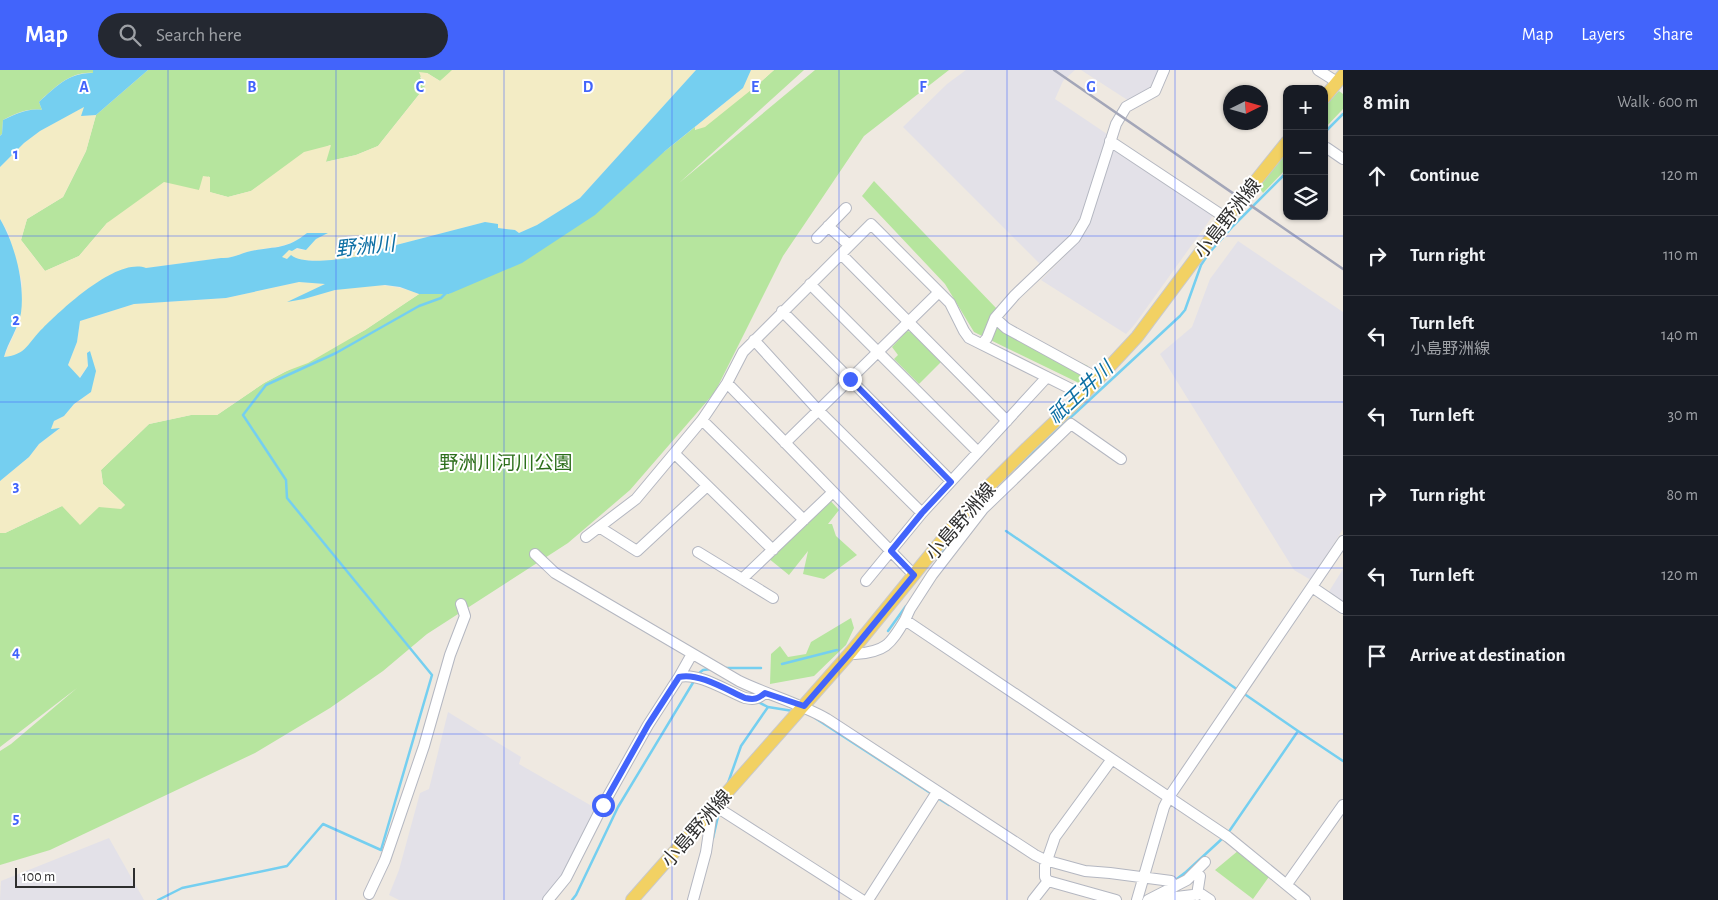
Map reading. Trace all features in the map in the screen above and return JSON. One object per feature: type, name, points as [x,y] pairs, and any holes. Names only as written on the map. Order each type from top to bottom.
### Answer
[{"type":"main road","points":[[1328,93],[1340,79]]},
{"type":"main road","name":"小島野洲線","points":[[632,900],[851,652],[973,502],[1083,395],[1137,337],[1226,218],[1283,147]]},
{"type":"street","points":[[982,344],[987,338],[995,318],[1015,295],[1075,238],[1085,220],[1116,124],[1126,107],[1155,91],[1164,70]]},
{"type":"street","points":[[1318,70],[1340,79]]},
{"type":"street","points":[[1110,142],[1226,218]]},
{"type":"street","points":[[1328,149],[1343,159]]},
{"type":"street","points":[[817,238],[846,208]]},
{"type":"street","points":[[586,536],[636,499],[702,420],[727,383],[743,352],[871,224],[950,303],[969,338],[1083,395]]},
{"type":"street","points":[[828,226],[849,245]]},
{"type":"street","points":[[841,254],[1007,421]]},
{"type":"street","points":[[810,284],[978,452]]},
{"type":"street","points":[[785,443],[939,292]]},
{"type":"street","points":[[782,312],[951,482]]},
{"type":"street","points":[[995,318],[1006,328],[1099,378]]},
{"type":"street","points":[[754,340],[818,410],[922,513]]},
{"type":"street","points":[[866,581],[922,513],[1048,377]]},
{"type":"street","points":[[727,383],[914,575]]},
{"type":"street","points":[[702,420],[804,520]]},
{"type":"street","points":[[851,652],[855,654],[869,653],[884,647],[893,640],[932,575],[982,509],[1071,424],[1120,459]]},
{"type":"street","points":[[675,454],[773,550]]},
{"type":"street","points":[[599,527],[637,551],[707,486]]},
{"type":"street","points":[[742,580],[833,492]]},
{"type":"street","points":[[1137,900],[1164,807],[1169,797],[1343,541]]},
{"type":"street","points":[[698,552],[773,598]]},
{"type":"street","points":[[535,554],[554,573],[739,681],[765,693],[804,706],[827,719],[937,792],[1046,860],[1084,872],[1110,873],[1171,881],[1174,887]]},
{"type":"street","points":[[1312,587],[1343,608]]},
{"type":"street","points":[[369,894],[385,860],[424,746],[450,655],[466,616],[461,604]]},
{"type":"street","points":[[905,620],[1228,837],[1306,900]]},
{"type":"street","points":[[548,900],[566,878],[603,805],[639,741],[692,654]]},
{"type":"street","points":[[679,677],[686,675],[702,679],[752,700],[760,698],[765,693]]},
{"type":"street","points":[[1112,759],[1055,837],[1046,860],[1045,876],[1048,881],[1116,900]]},
{"type":"street","points":[[868,900],[937,792]]},
{"type":"street","points":[[1287,884],[1343,805]]},
{"type":"street","points":[[693,900],[706,852],[711,818],[715,806],[862,900]]},
{"type":"street","points":[[1148,900],[1187,880],[1205,862]]},
{"type":"street","points":[[1195,872],[1200,876],[1197,895]]},
{"type":"street","points":[[1032,900],[1048,881]]},
{"type":"street","points":[[1148,900],[1201,894],[1210,900]]},
{"type":"shaded area","points":[[966,70],[1075,70],[1063,81],[1055,99],[1107,134],[1091,193],[1080,218],[1060,248],[1042,266],[903,127],[947,84]]},
{"type":"shaded area","points":[[1081,70],[1159,70],[1149,90],[1129,101]]},
{"type":"shaded area","points":[[1113,149],[1214,214],[1126,334],[1041,280],[1065,256],[1081,232],[1110,150]]},
{"type":"shaded area","points":[[1238,241],[1343,312],[1343,529],[1311,580],[1294,570],[1160,354],[1192,327],[1210,279]]},
{"type":"shaded area","points":[[1343,569],[1343,603],[1328,593]]},
{"type":"shaded area","points":[[448,712],[521,757],[519,764],[597,809],[555,888],[546,900],[399,900],[389,895],[399,870],[420,793],[429,789]]},
{"type":"shaded area","points":[[109,838],[144,900],[0,900],[1,881]]},
{"type":"green space","points":[[0,70],[93,70],[93,73],[70,77],[57,86],[39,102],[42,110],[22,112],[3,120],[2,134],[0,136]]},
{"type":"green space","points":[[148,70],[453,71],[440,81],[427,73],[420,77],[425,87],[378,146],[356,155],[325,162],[330,145],[278,173],[251,191],[228,197],[209,192],[209,176],[199,190],[107,223],[79,256],[45,271],[21,240],[27,219],[63,197],[86,151],[96,115]]},
{"type":"green space","name":"野洲川河川公園","points":[[774,70],[804,70],[679,183],[815,70],[949,70],[864,136],[783,256],[715,392],[630,490],[568,543],[427,634],[383,671],[330,708],[255,753],[50,850],[0,865],[0,751],[11,744],[77,688],[0,747],[0,533],[5,533],[62,506],[99,507],[125,505],[103,484],[101,470],[149,424],[191,415],[217,415],[264,383],[365,330],[419,294],[449,294],[665,151],[695,127],[695,130],[756,86]]},
{"type":"green space","points":[[1339,91],[1343,94],[1343,109],[1328,125],[1328,103]]},
{"type":"green space","points":[[1283,155],[1283,172],[1263,193],[1257,184]]},
{"type":"green space","points":[[874,181],[997,309],[990,321],[1088,366],[1081,384],[974,332],[945,284],[862,196]]},
{"type":"green space","points":[[907,331],[912,332],[941,362],[919,384],[894,359],[898,355],[892,347]]},
{"type":"green space","points":[[827,497],[839,510],[828,524],[832,524],[836,536],[857,555],[824,579],[803,574],[808,551],[789,575],[768,558]]},
{"type":"green space","points":[[851,618],[854,628],[846,645],[814,676],[770,684],[771,654],[780,646],[788,657],[806,654],[811,642]]},
{"type":"green space","points":[[1239,850],[1271,874],[1253,899],[1215,870]]},
{"type":"sand","points":[[452,70],[696,70],[580,198],[537,225],[519,233],[515,230],[498,228],[485,222],[348,259],[319,261],[281,257],[289,249],[306,250],[316,239],[327,233],[307,233],[293,242],[229,258],[146,268],[42,329],[24,351],[14,356],[4,357],[21,313],[22,282],[8,232],[0,219],[0,167],[24,143],[40,131],[85,106],[82,116],[96,115],[86,151],[63,197],[27,219],[21,240],[45,271],[79,256],[107,223],[164,182],[199,190],[203,176],[210,177],[210,192],[228,197],[251,191],[304,152],[331,145],[326,162],[356,155],[378,146],[425,87],[419,72],[427,73],[440,81]]},
{"type":"sand","points":[[751,70],[774,70],[705,127],[695,130],[695,127],[743,88]]},
{"type":"sand","points":[[299,282],[326,284],[309,292],[304,299],[348,287],[375,285],[389,286],[419,294],[365,330],[308,363],[284,372],[264,383],[217,415],[191,415],[149,424],[101,470],[103,484],[125,505],[121,509],[99,507],[80,525],[62,506],[5,533],[0,533],[0,481],[29,457],[39,444],[59,429],[50,429],[54,421],[64,416],[74,404],[91,392],[90,351],[87,353],[88,366],[79,378],[68,365],[77,342],[80,321],[134,304],[226,298]]},
{"type":"water","points":[[93,70],[148,70],[96,115],[81,116],[84,107],[40,131],[24,143],[0,167],[0,136],[2,134],[3,120],[27,111],[42,110],[39,102],[57,86],[77,75],[93,73]]},
{"type":"water","points":[[696,70],[751,70],[743,88],[665,151],[595,215],[522,263],[449,294],[419,294],[400,287],[385,285],[335,290],[287,302],[325,284],[299,282],[226,298],[134,304],[80,321],[77,342],[68,365],[80,378],[88,366],[87,353],[90,351],[96,371],[91,392],[74,404],[64,416],[54,421],[51,429],[60,428],[39,444],[29,457],[0,481],[0,219],[18,264],[22,290],[20,319],[4,357],[18,354],[22,351],[38,333],[76,298],[106,277],[120,270],[229,258],[251,251],[280,247],[293,242],[307,233],[328,233],[316,239],[306,250],[297,248],[292,251],[289,250],[282,257],[287,259],[291,255],[298,259],[318,261],[372,254],[373,251],[485,222],[498,224],[498,228],[515,230],[519,233],[537,225],[580,198]]},
{"type":"waterway","name":"祇王井川","points":[[1327,130],[1343,114]]},
{"type":"waterway","name":"祇王井川","points":[[1015,469],[1180,316],[1185,310],[1201,265],[1209,253],[1284,175]]},
{"type":"waterway","points":[[158,900],[182,888],[287,866],[323,824],[381,850],[432,675],[287,498],[286,480],[243,415],[266,385],[336,353],[419,306],[441,298],[446,293]]},
{"type":"waterway","name":"祇王井川","points":[[980,505],[1011,473]]},
{"type":"waterway","name":"祇王井川","points":[[940,556],[969,519]]},
{"type":"waterway","points":[[1006,531],[1238,690]]},
{"type":"waterway","name":"祇王井川","points":[[888,631],[906,606]]},
{"type":"waterway","name":"祇王井川","points":[[782,664],[837,650]]},
{"type":"waterway","name":"祇王井川","points":[[726,668],[761,668]]},
{"type":"waterway","name":"祇王井川","points":[[698,674],[703,670],[711,669]]},
{"type":"waterway","name":"祇王井川","points":[[572,900],[618,807],[694,681]]},
{"type":"waterway","points":[[1243,693],[1298,731]]},
{"type":"waterway","points":[[758,702],[768,707]]},
{"type":"waterway","points":[[728,783],[741,746],[768,707],[793,711]]},
{"type":"waterway","points":[[815,718],[932,794]]},
{"type":"waterway","points":[[1228,833],[1298,731],[1343,761]]},
{"type":"waterway","points":[[936,797],[949,805]]},
{"type":"waterway","points":[[713,838],[719,812]]},
{"type":"waterway","points":[[1174,881],[1224,837]]},
{"type":"railway","points":[[1054,70],[1343,269]]},
{"type":"route","points":[[603,805],[648,725],[679,677],[686,675],[702,679],[752,700],[760,698],[765,693],[804,706],[914,575],[891,551],[922,513],[951,482],[850,379]]},
{"type":"water label","name":"野洲川","points":[[365,246]]}]
